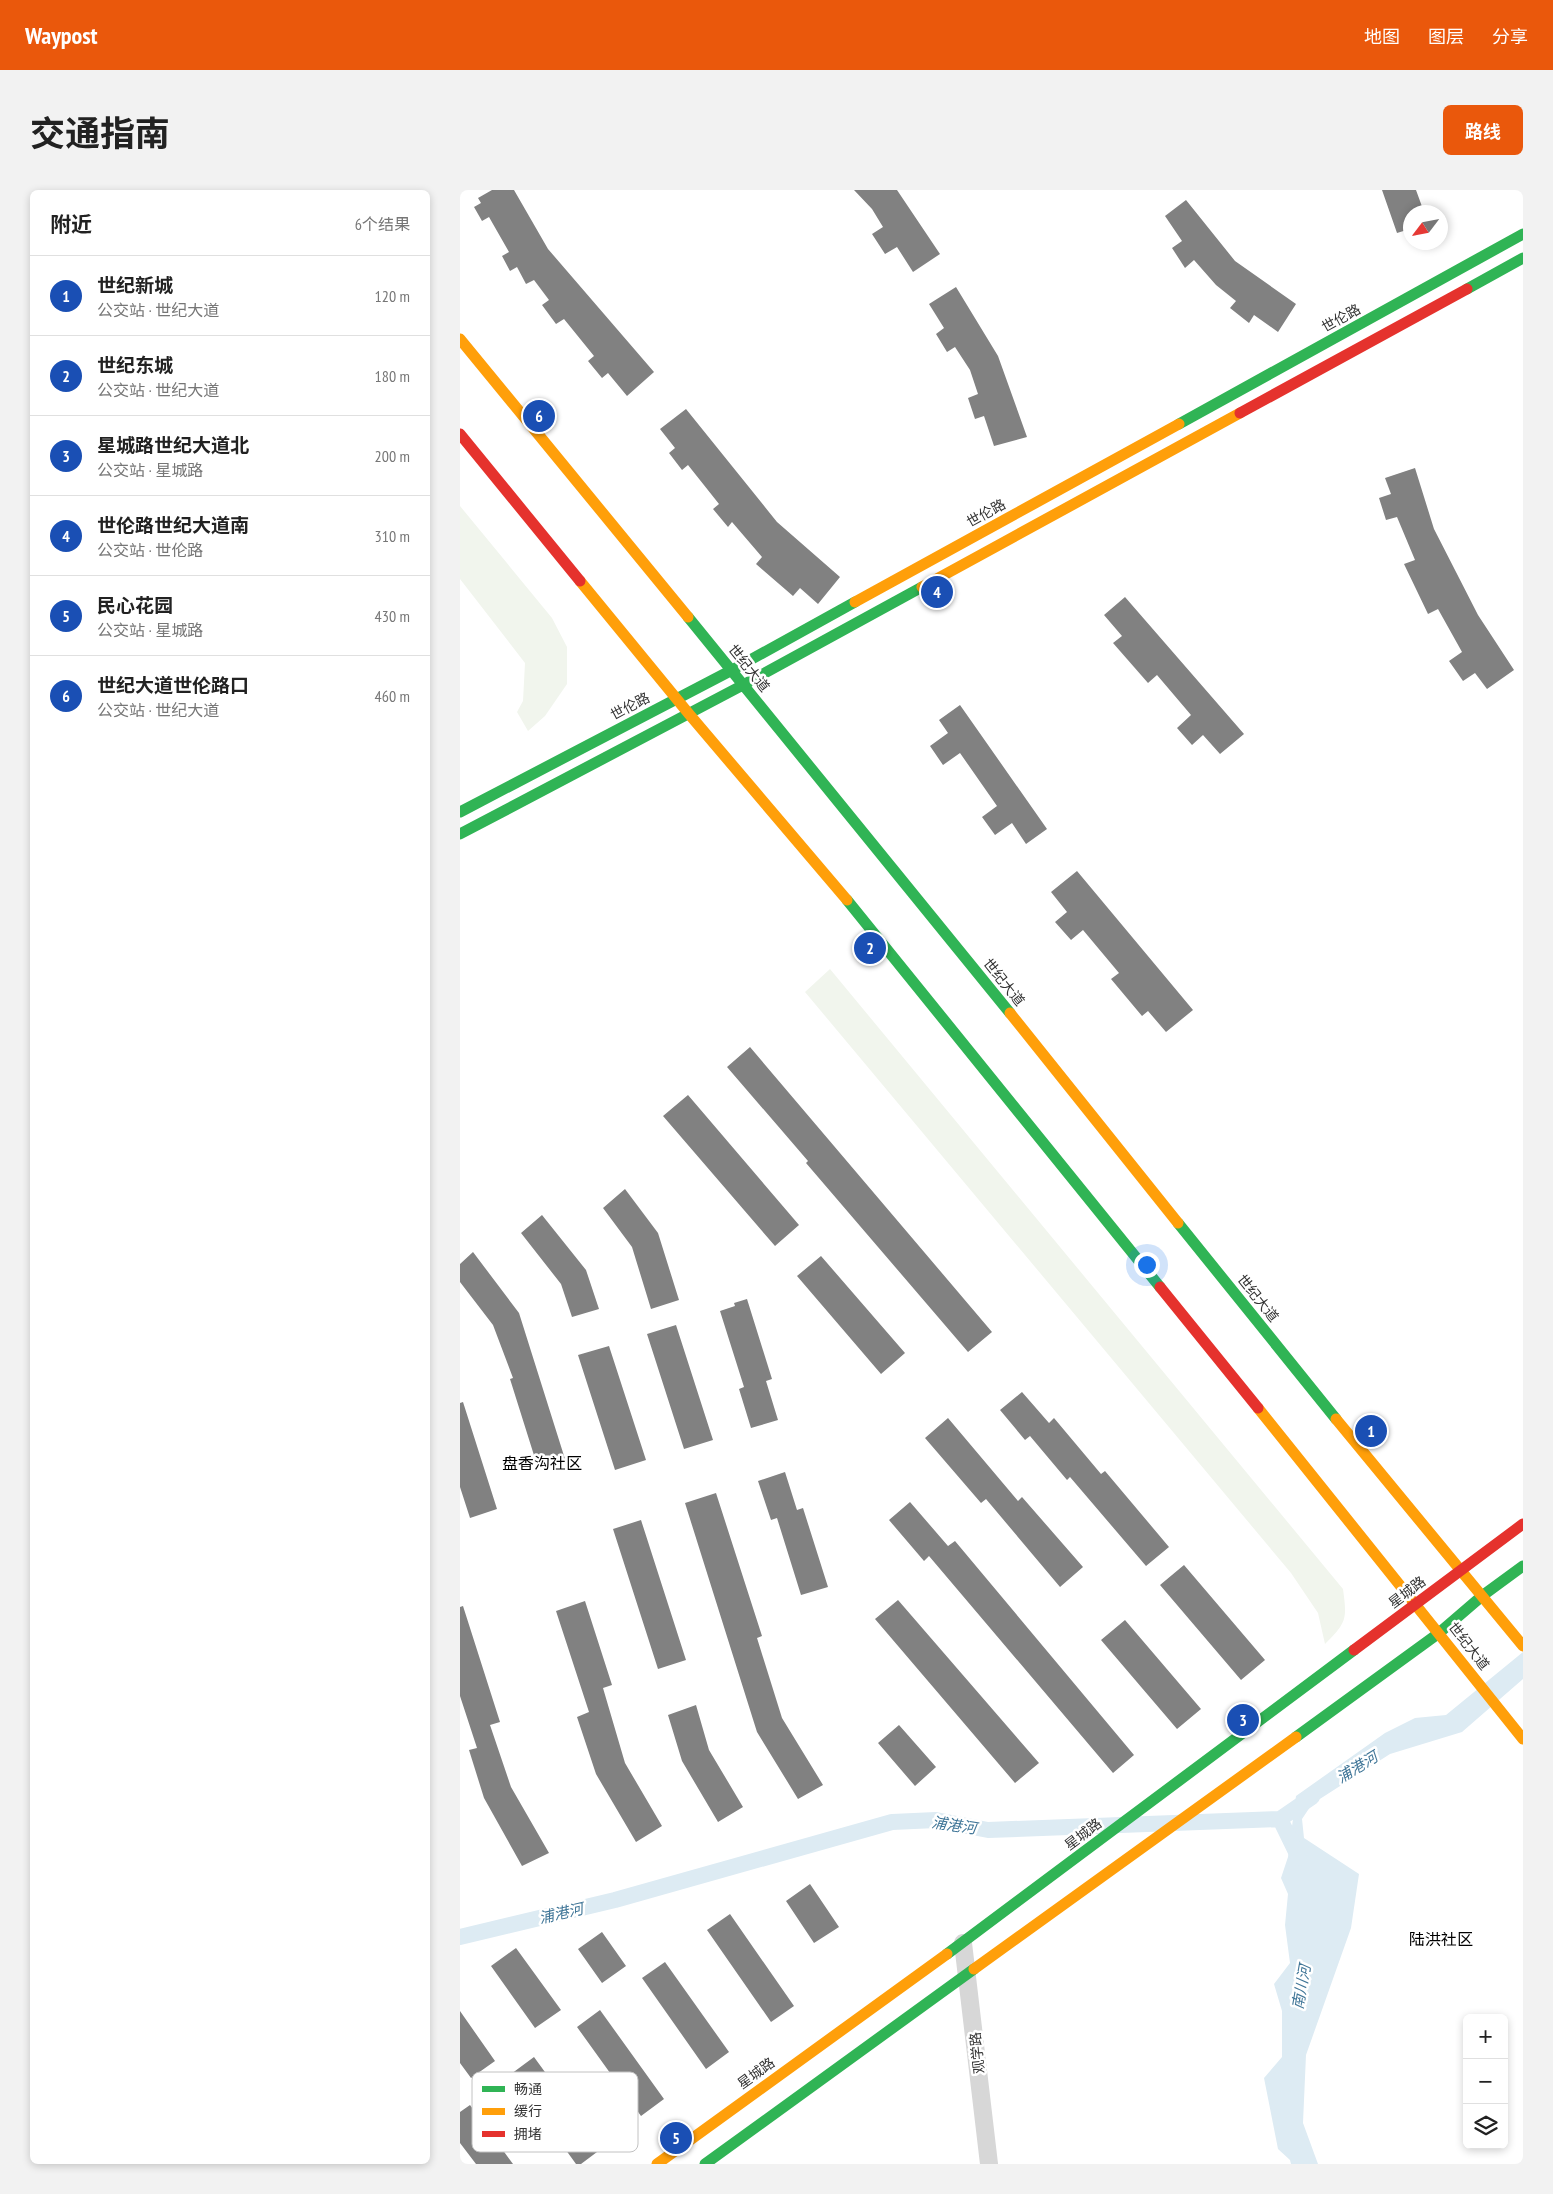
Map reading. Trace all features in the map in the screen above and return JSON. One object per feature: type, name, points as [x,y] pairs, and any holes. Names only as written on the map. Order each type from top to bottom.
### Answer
[{"type":"main road","name":"世伦路","points":[[460,812],[732,670],[1523,234]]},
{"type":"main road","points":[[460,834],[689,714],[1523,258]]},
{"type":"main road","name":"世纪大道","points":[[460,339],[885,858],[1357,1446],[1523,1646]]},
{"type":"main road","name":"世纪大道","points":[[460,434],[689,714],[880,939],[1523,1739]]},
{"type":"main road","name":"星城路","points":[[658,2164],[963,1943],[1523,1524]]},
{"type":"main road","points":[[705,2164],[1439,1633],[1482,1596],[1523,1566]]},
{"type":"street","name":"观学路","points":[[963,1943],[989,2164]]},
{"type":"shaded area","points":[[460,506],[552,618],[567,647],[567,684],[545,716],[528,731],[517,712],[523,701],[525,663],[460,579]]},
{"type":"shaded area","points":[[830,969],[1343,1589],[1344,1620],[1338,1630],[1325,1644],[1318,1613],[1291,1573],[805,992]]},
{"type":"water","points":[[1523,1652],[1523,1679],[1462,1732],[1390,1754],[1312,1804],[1302,1819],[1304,1838],[1359,1874],[1351,1928],[1306,2055],[1303,2123],[1318,2164],[1291,2164],[1290,2160],[1278,2149],[1264,2078],[1282,2057],[1282,2011],[1274,1984],[1290,1963],[1285,1925],[1288,1894],[1281,1878],[1288,1857],[1296,1796],[1385,1733],[1415,1718],[1446,1715]]},
{"type":"building","points":[[492,190],[514,190],[548,249],[654,372],[627,396],[608,373],[602,378],[588,361],[594,356],[564,319],[556,324],[542,305],[549,300],[534,280],[526,284],[517,267],[510,271],[502,256],[509,252],[489,217],[482,221],[474,207],[481,203],[478,198]]},
{"type":"building","points":[[854,190],[897,190],[940,254],[913,272],[897,247],[885,254],[872,234],[883,227],[872,209]]},
{"type":"building","points":[[1382,190],[1416,190],[1421,205],[1403,205],[1403,231],[1397,233]]},
{"type":"building","points":[[1186,200],[1235,261],[1296,304],[1278,332],[1254,315],[1249,323],[1230,308],[1236,301],[1216,285],[1194,260],[1185,268],[1172,248],[1182,241],[1165,216]]},
{"type":"building","points":[[956,287],[998,356],[1027,437],[994,446],[984,416],[975,419],[968,398],[978,394],[970,370],[955,347],[947,352],[936,334],[944,328],[929,304]]},
{"type":"building","points":[[686,409],[777,522],[840,577],[818,604],[800,588],[793,596],[756,564],[762,557],[732,522],[728,527],[713,509],[719,504],[688,465],[682,470],[669,453],[675,448],[660,429]]},
{"type":"building","points":[[1415,468],[1434,529],[1478,615],[1514,670],[1487,689],[1475,673],[1463,681],[1449,661],[1462,652],[1438,609],[1428,614],[1404,564],[1415,560],[1397,517],[1386,520],[1379,498],[1391,494],[1385,478]]},
{"type":"building","points":[[1125,597],[1244,734],[1220,754],[1203,735],[1192,745],[1177,728],[1191,715],[1157,675],[1148,683],[1113,643],[1122,636],[1104,615]]},
{"type":"building","points":[[960,705],[1047,829],[1026,844],[1012,823],[995,835],[982,817],[997,806],[960,753],[943,765],[930,746],[948,733],[939,720]]},
{"type":"building","points":[[1077,871],[1193,1010],[1166,1032],[1148,1011],[1142,1016],[1111,979],[1119,973],[1083,930],[1071,940],[1055,922],[1067,912],[1051,892]]},
{"type":"building","points":[[750,1047],[992,1332],[968,1352],[806,1163],[808,1161],[727,1067]]},
{"type":"building","points":[[688,1095],[799,1225],[775,1246],[663,1116]]},
{"type":"building","points":[[625,1189],[658,1233],[679,1300],[651,1309],[632,1247],[603,1208]]},
{"type":"building","points":[[542,1215],[586,1270],[599,1309],[572,1317],[561,1284],[521,1233]]},
{"type":"building","points":[[473,1252],[519,1313],[565,1459],[538,1468],[510,1379],[513,1378],[493,1325],[460,1282],[460,1264]]},
{"type":"building","points":[[821,1256],[905,1353],[881,1374],[797,1276]]},
{"type":"building","points":[[747,1299],[772,1379],[766,1381],[778,1420],[751,1428],[739,1389],[744,1387],[720,1311],[735,1306],[734,1303]]},
{"type":"building","points":[[676,1325],[713,1440],[684,1449],[647,1334]]},
{"type":"building","points":[[609,1346],[646,1460],[615,1470],[578,1355]]},
{"type":"building","points":[[1022,1392],[1049,1423],[1054,1418],[1101,1474],[1105,1471],[1169,1547],[1146,1566],[1070,1477],[1067,1480],[1030,1436],[1025,1440],[1000,1410]]},
{"type":"building","points":[[463,1402],[497,1509],[470,1518],[460,1487],[460,1403]]},
{"type":"building","points":[[948,1418],[1018,1501],[1022,1497],[1083,1567],[1060,1587],[986,1499],[981,1503],[925,1438]]},
{"type":"building","points":[[785,1472],[797,1510],[803,1508],[828,1587],[801,1595],[777,1518],[771,1520],[758,1481]]},
{"type":"building","points":[[716,1493],[762,1636],[757,1638],[782,1718],[823,1785],[798,1799],[757,1732],[685,1503]]},
{"type":"building","points":[[910,1502],[948,1546],[955,1541],[1134,1755],[1113,1773],[929,1556],[924,1561],[889,1520]]},
{"type":"building","points":[[641,1520],[686,1660],[658,1669],[613,1529]]},
{"type":"building","points":[[1184,1565],[1265,1660],[1241,1680],[1160,1585]]},
{"type":"building","points":[[898,1600],[1039,1763],[1015,1783],[875,1619]]},
{"type":"building","points":[[585,1601],[612,1685],[603,1688],[625,1763],[662,1826],[636,1842],[596,1774],[577,1717],[589,1712],[556,1611]]},
{"type":"building","points":[[463,1606],[500,1722],[490,1725],[511,1787],[549,1853],[522,1866],[484,1798],[469,1750],[477,1748],[460,1696],[460,1607]]},
{"type":"building","points":[[1125,1620],[1201,1709],[1177,1729],[1101,1640]]},
{"type":"building","points":[[696,1705],[709,1750],[743,1807],[718,1822],[682,1761],[668,1715]]},
{"type":"building","points":[[899,1725],[936,1767],[915,1786],[878,1743]]},
{"type":"building","points":[[810,1884],[839,1927],[814,1943],[786,1901]]},
{"type":"building","points":[[730,1914],[794,2006],[771,2022],[707,1930]]},
{"type":"building","points":[[602,1932],[626,1966],[602,1983],[578,1949]]},
{"type":"building","points":[[516,1948],[561,2010],[535,2028],[491,1966]]},
{"type":"building","points":[[665,1962],[729,2052],[706,2069],[642,1978]]},
{"type":"building","points":[[600,2010],[664,2099],[641,2116],[638,2112],[638,2072],[609,2072],[577,2027]]},
{"type":"building","points":[[460,2011],[495,2061],[479,2072],[472,2072],[471,2078],[460,2063]]},
{"type":"building","points":[[534,2057],[545,2072],[514,2072]]},
{"type":"building","points":[[470,2105],[472,2108],[472,2152],[504,2152],[513,2164],[476,2164],[460,2143],[460,2112]]},
{"type":"building","points":[[567,2152],[597,2152],[581,2164],[576,2164]]},
{"type":"waterway","name":"浦港河","points":[[460,1937],[615,1900],[892,1822],[936,1820],[988,1830],[1280,1819],[1312,1797]]},
{"type":"waterway","name":"南川河","points":[[1280,1819],[1299,1858]]},
{"type":"traffic: fast","points":[[1179,424],[1523,234]]},
{"type":"traffic: fast","points":[[1467,289],[1523,258]]},
{"type":"traffic: fast","points":[[460,834],[743,685],[922,587]]},
{"type":"traffic: fast","points":[[460,812],[732,670],[855,602]]},
{"type":"traffic: fast","points":[[688,617],[1010,1013]]},
{"type":"traffic: fast","points":[[847,900],[1160,1287]]},
{"type":"traffic: fast","points":[[1178,1223],[1336,1419]]},
{"type":"traffic: fast","points":[[1296,1737],[1439,1633],[1482,1596],[1523,1566]]},
{"type":"traffic: fast","points":[[947,1954],[1354,1650]]},
{"type":"traffic: fast","points":[[705,2164],[974,1969]]},
{"type":"traffic: slow","points":[[460,339],[688,617]]},
{"type":"traffic: slow","points":[[922,587],[1240,413]]},
{"type":"traffic: slow","points":[[855,602],[1179,424]]},
{"type":"traffic: slow","points":[[580,581],[689,714],[847,900]]},
{"type":"traffic: slow","points":[[1010,1013],[1178,1223]]},
{"type":"traffic: slow","points":[[1258,1408],[1523,1739]]},
{"type":"traffic: slow","points":[[1336,1419],[1523,1646]]},
{"type":"traffic: slow","points":[[974,1969],[1296,1737]]},
{"type":"traffic: slow","points":[[657,2164],[947,1954]]},
{"type":"traffic: jam","points":[[1240,413],[1467,289]]},
{"type":"traffic: jam","points":[[460,434],[580,581]]},
{"type":"traffic: jam","points":[[1160,1287],[1258,1408]]},
{"type":"traffic: jam","points":[[1354,1650],[1523,1524]]},
{"type":"place","name":"世纪大道世伦路口","points":[[539,416]]},
{"type":"place","name":"世伦路世纪大道南","points":[[937,592]]},
{"type":"place","name":"世纪东城","points":[[870,948]]},
{"type":"place","name":"世纪新城","points":[[1371,1431]]},
{"type":"place","name":"星城路世纪大道北","points":[[1243,1720]]},
{"type":"place","name":"民心花园","points":[[676,2138]]},
{"type":"district","name":"盘香沟社区","points":[[542,1463]]},
{"type":"district","name":"陆洪社区","points":[[1441,1939]]}]
